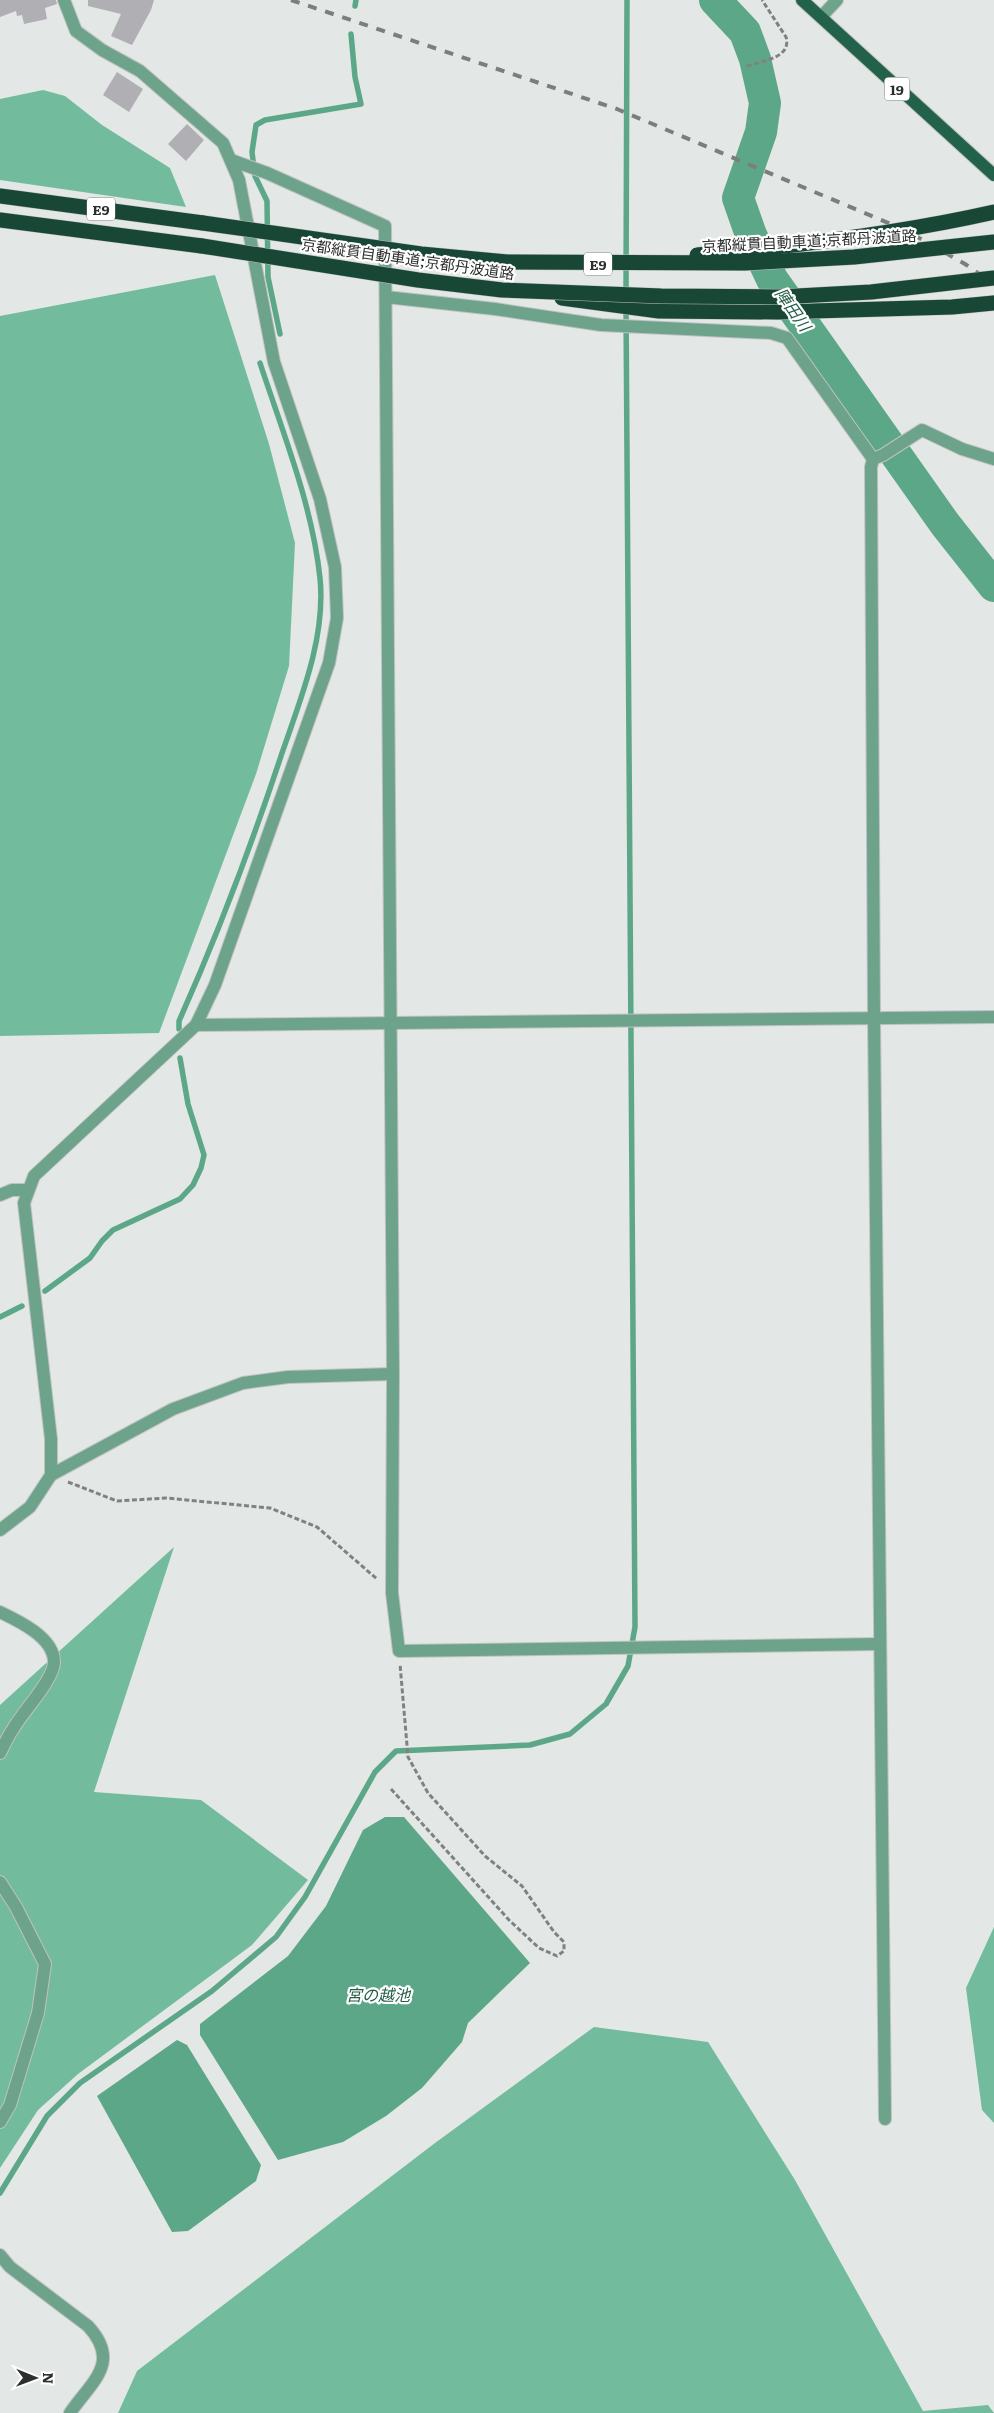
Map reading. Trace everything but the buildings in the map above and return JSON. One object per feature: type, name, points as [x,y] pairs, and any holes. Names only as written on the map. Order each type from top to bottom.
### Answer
[{"type":"highway","name":"京都縦貫自動車道;京都丹波道路","points":[[0,196],[421,254],[507,262],[601,264],[755,263],[854,257],[994,242]]},
{"type":"highway","points":[[601,264],[780,247],[960,220],[994,212]]},
{"type":"highway","name":"京都縦貫自動車道;京都丹波道路","points":[[0,220],[202,246],[418,280],[502,290],[661,296],[779,297],[870,292],[994,278]]},
{"type":"highway","points":[[502,290],[659,310],[778,312],[952,307],[994,303]]},
{"type":"main road","name":"19","points":[[802,0],[994,175]]},
{"type":"street","points":[[51,1476],[51,1439],[24,1203],[28,1190],[34,1176],[196,1025],[215,985],[329,663],[336,618],[335,567],[320,499],[274,362],[236,161],[222,143],[140,71],[102,50],[76,31],[64,0]]},
{"type":"street","points":[[821,17],[837,0]]},
{"type":"street","points":[[236,161],[385,226],[393,1374],[392,1593],[399,1651],[880,1644]]},
{"type":"street","points":[[386,297],[614,326],[771,333],[787,338],[878,457]]},
{"type":"street","points":[[885,2119],[874,1018],[871,477],[878,457],[922,430],[962,449],[994,459]]},
{"type":"street","points":[[196,1025],[994,1017]]},
{"type":"street","points":[[0,1195],[12,1190],[28,1190]]},
{"type":"street","points":[[0,1530],[30,1507],[51,1476],[173,1409],[243,1383],[288,1377],[393,1374]]},
{"type":"street","points":[[0,1612],[18,1621],[43,1639],[52,1652],[54,1664],[44,1684],[13,1728],[0,1753]]},
{"type":"street","points":[[0,1882],[16,1908],[45,1964],[36,2021],[10,2105],[0,2122]]},
{"type":"street","points":[[0,2255],[10,2267],[88,2326],[99,2337],[104,2352],[102,2369],[92,2386],[70,2413]]},
{"type":"path","points":[[747,66],[780,55],[786,50],[788,44],[786,37],[762,0]]},
{"type":"path","points":[[51,1476],[117,1501],[166,1498],[270,1508],[317,1527],[392,1593]]},
{"type":"path","points":[[391,1789],[509,1920],[539,1948],[558,1956],[564,1951],[564,1942],[522,1886],[485,1856],[428,1793],[408,1757],[399,1651]]},
{"type":"shaded area","points":[[43,90],[65,96],[102,125],[170,168],[186,207],[0,180],[0,99]]},
{"type":"shaded area","points":[[215,275],[269,444],[295,543],[289,666],[256,774],[159,1033],[0,1036],[0,316]]},
{"type":"shaded area","points":[[174,1547],[94,1792],[201,1800],[308,1880],[252,1945],[78,2074],[38,2110],[0,2168],[0,1705]]},
{"type":"shaded area","points":[[994,1927],[994,2123],[982,2110],[966,1988]]},
{"type":"shaded area","points":[[594,2027],[708,2042],[795,2180],[923,2411],[988,2405],[994,2413],[118,2413],[137,2371],[435,2143]]},
{"type":"water","name":"宮の越池","points":[[385,1817],[404,1817],[530,1963],[468,2023],[462,2042],[422,2088],[386,2116],[343,2142],[278,2160],[200,2035],[200,2024],[288,1956],[326,1906],[363,1830]]},
{"type":"water","points":[[177,2040],[187,2045],[261,2165],[256,2181],[188,2231],[172,2232],[97,2096]]},
{"type":"waterway","points":[[355,6],[356,0]]},
{"type":"waterway","points":[[626,295],[627,0]]},
{"type":"waterway","name":"陣田川","points":[[715,0],[745,32],[755,59],[765,103],[761,132],[738,198],[751,235],[772,279],[945,524],[994,586]]},
{"type":"waterway","points":[[280,334],[268,277],[267,201],[255,176],[252,152],[256,125],[265,120],[361,104],[355,77],[351,34]]},
{"type":"waterway","points":[[0,2193],[47,2116],[80,2083],[212,1991],[276,1937],[305,1897],[375,1772],[396,1751],[530,1745],[570,1734],[606,1704],[628,1666],[635,1627],[626,307]]},
{"type":"waterway","points":[[179,1029],[179,1021],[221,922],[271,787],[304,689],[316,645],[319,622],[320,578],[304,496],[260,363]]},
{"type":"waterway","points":[[45,1291],[90,1258],[102,1241],[113,1230],[180,1199],[193,1185],[201,1168],[204,1155],[188,1104],[180,1058]]},
{"type":"waterway","points":[[0,1317],[22,1306]]},
{"type":"railway","points":[[291,0],[617,109],[905,230],[965,264],[994,284]]}]
